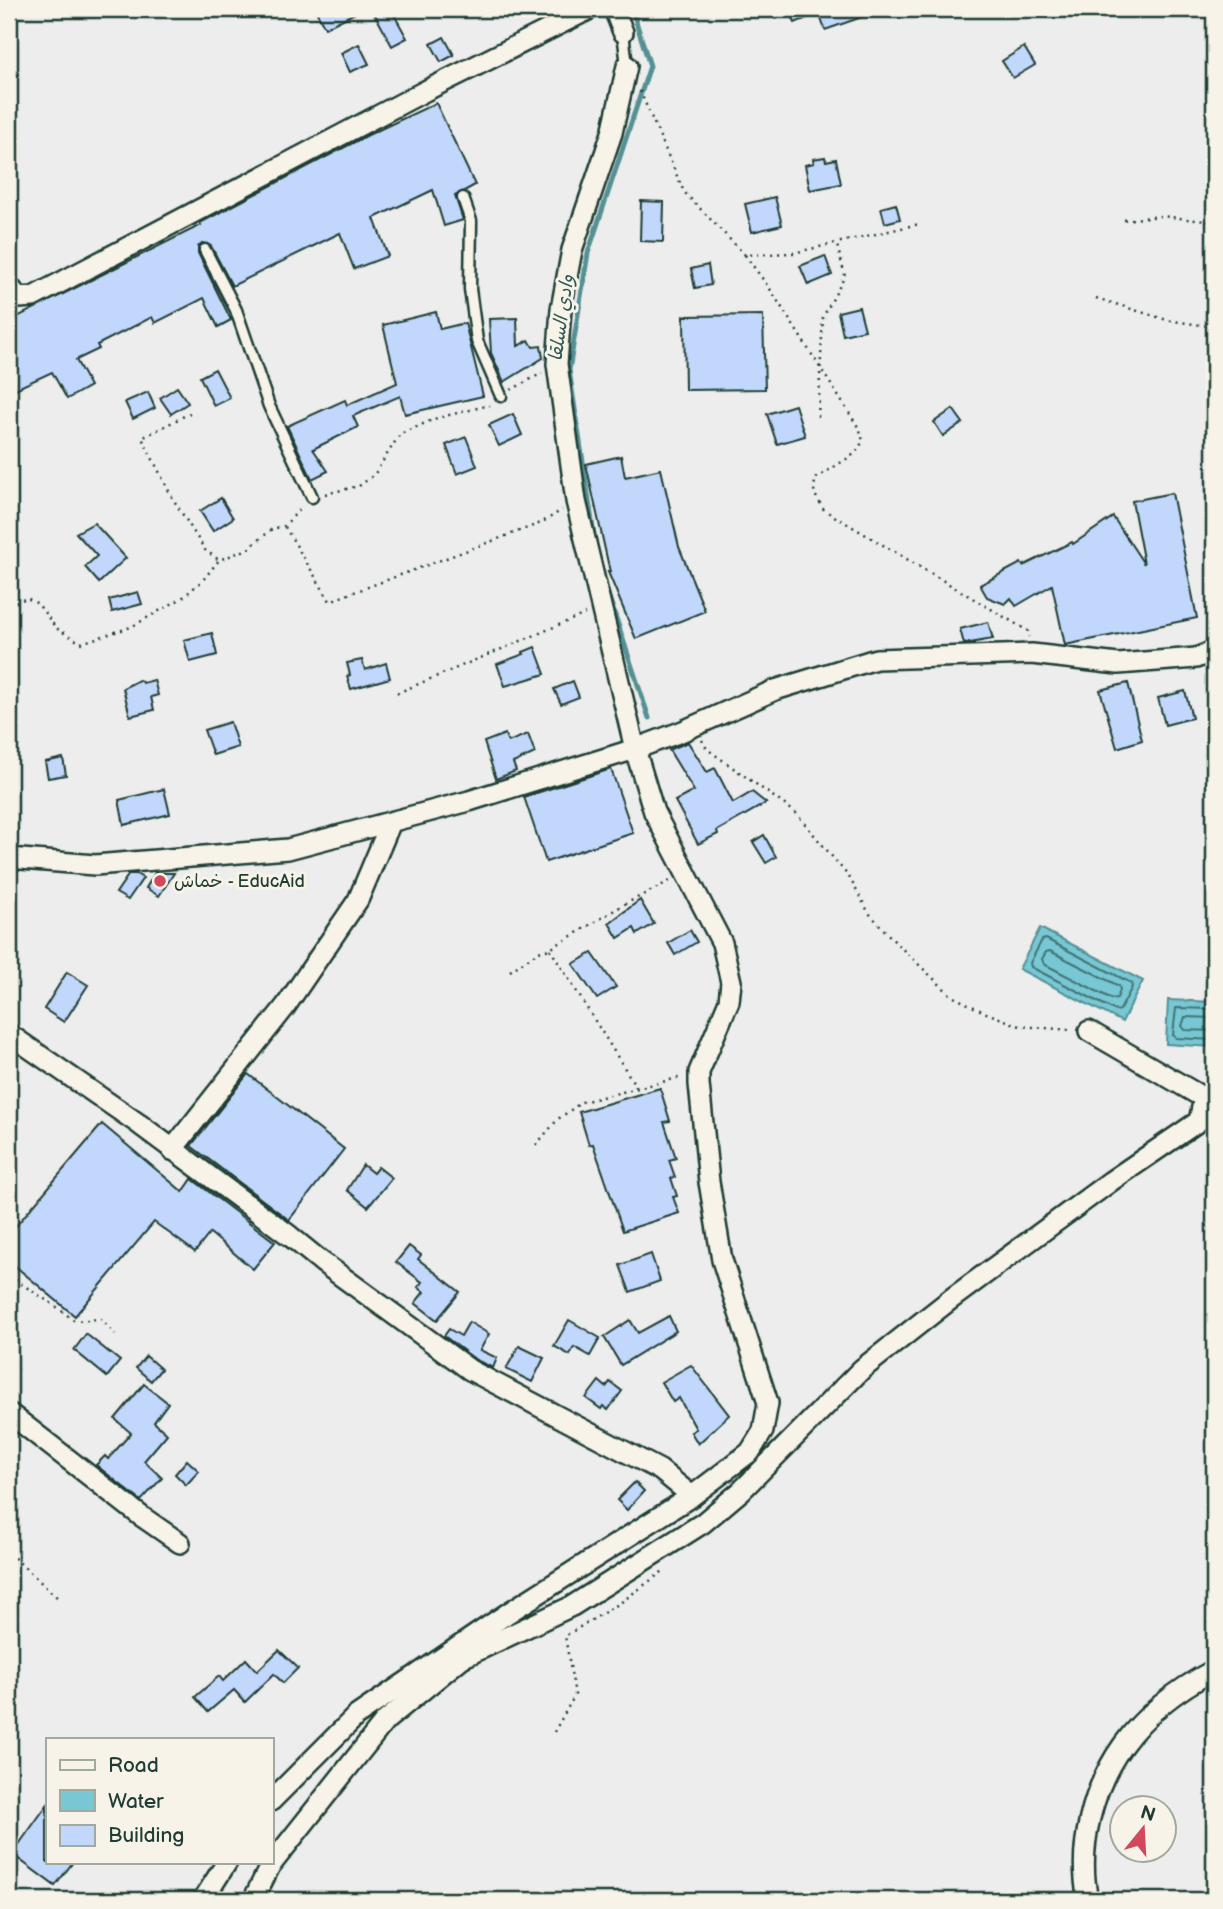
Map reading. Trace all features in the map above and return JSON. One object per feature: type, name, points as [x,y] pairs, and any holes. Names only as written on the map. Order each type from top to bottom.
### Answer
[{"type":"street","points":[[9,286],[19,298],[33,297],[425,90],[590,9]]},
{"type":"street","points":[[614,9],[624,32]]},
{"type":"street","points":[[273,1799],[356,1716],[508,1613],[692,1496],[750,1452],[762,1431],[768,1403],[722,1260],[709,1182],[699,1072],[729,1001],[731,982],[722,943],[654,812],[635,749],[576,501],[557,364],[561,309],[572,250],[612,133],[627,66]]},
{"type":"street","points":[[9,858],[95,865],[288,849],[470,801],[635,749],[775,690],[876,659],[1032,654],[1118,664],[1196,658],[1214,651]]},
{"type":"street","points":[[172,1150],[285,1007],[358,900],[391,822]]},
{"type":"street","points":[[273,1862],[385,1721],[462,1657],[572,1606],[703,1522],[741,1491],[862,1369],[972,1283],[1111,1181],[1199,1121],[1204,1098],[1089,1031]]},
{"type":"street","points":[[9,1034],[139,1124],[470,1370],[660,1470],[692,1496]]},
{"type":"street","points":[[9,1413],[180,1543]]},
{"type":"street","points":[[1088,1900],[1083,1861],[1088,1824],[1100,1788],[1122,1745],[1156,1708],[1191,1682],[1214,1670]]},
{"type":"street","points":[[203,1900],[227,1864]]},
{"type":"street","points":[[253,1900],[272,1864]]},
{"type":"lane","points":[[624,32],[627,66]]},
{"type":"lane","points":[[463,198],[471,221],[470,289],[477,341],[501,396]]},
{"type":"lane","points":[[205,250],[236,310],[269,406],[312,497]]},
{"type":"path","points":[[627,66],[684,192],[745,255],[770,289],[855,422],[863,441],[856,453],[816,479],[814,493],[824,510],[1028,631],[1032,654]]},
{"type":"path","points":[[1124,220],[1161,216],[1214,222]]},
{"type":"path","points":[[745,255],[793,253],[919,224]]},
{"type":"path","points":[[818,417],[823,317],[845,276],[837,245]]},
{"type":"path","points":[[1096,298],[1167,320],[1214,327]]},
{"type":"path","points":[[9,605],[27,598],[38,604],[56,628],[81,643],[131,626],[172,603],[203,580],[219,561],[248,549],[272,529],[284,526],[312,497],[359,486],[374,475],[400,434],[437,418],[499,402],[501,396],[557,364]]},
{"type":"path","points":[[190,414],[142,438],[173,499],[205,550],[219,561]]},
{"type":"path","points":[[284,526],[330,601],[541,523],[576,501]]},
{"type":"path","points":[[397,693],[601,607]]},
{"type":"path","points":[[695,724],[707,749],[796,813],[849,877],[869,912],[896,943],[952,996],[1020,1026],[1089,1031]]},
{"type":"path","points":[[510,971],[623,905],[685,873]]},
{"type":"path","points":[[550,949],[638,1088]]},
{"type":"path","points":[[536,1144],[558,1119],[583,1102],[699,1072]]},
{"type":"path","points":[[9,1276],[75,1321],[101,1319],[115,1334]]},
{"type":"path","points":[[9,1553],[59,1599]]},
{"type":"path","points":[[554,1732],[575,1695],[565,1636],[620,1603],[662,1574],[671,1563]]},
{"type":"water","points":[[1040,928],[1143,981],[1122,1022],[1019,969]]},
{"type":"water","points":[[1168,1000],[1214,1002],[1214,1047],[1166,1044]]},
{"type":"building","points":[[315,9],[363,9],[325,28]]},
{"type":"building","points":[[372,9],[391,9],[407,38],[392,46]]},
{"type":"building","points":[[789,9],[879,11],[825,30],[819,13],[795,23]]},
{"type":"building","points":[[444,37],[454,55],[441,62],[431,44]]},
{"type":"building","points":[[359,44],[369,64],[350,72],[341,53]]},
{"type":"building","points":[[1024,47],[1035,65],[1013,78],[1002,61]]},
{"type":"building","points":[[436,103],[475,185],[455,196],[463,220],[444,226],[433,190],[374,218],[388,256],[354,269],[340,233],[232,286],[211,246],[202,243],[198,247],[198,253],[231,320],[218,327],[204,298],[155,323],[152,317],[97,345],[99,349],[76,360],[90,386],[67,399],[52,372],[9,392],[9,321],[201,225],[200,223],[368,135]]},
{"type":"building","points":[[825,157],[826,161],[836,159],[841,184],[810,190],[805,165],[814,163],[813,159]]},
{"type":"building","points":[[775,197],[782,225],[752,232],[745,204]]},
{"type":"building","points":[[641,201],[664,202],[663,242],[640,241]]},
{"type":"building","points":[[896,204],[900,219],[885,223],[881,208]]},
{"type":"building","points":[[825,256],[832,275],[808,285],[800,266]]},
{"type":"building","points":[[708,265],[711,285],[695,288],[691,269]]},
{"type":"building","points":[[859,307],[865,330],[843,335],[838,312]]},
{"type":"building","points":[[436,312],[440,329],[465,323],[483,396],[405,414],[400,396],[353,416],[358,427],[313,449],[328,471],[312,479],[287,426],[345,400],[347,405],[397,383],[383,325]]},
{"type":"building","points":[[763,315],[765,389],[685,390],[684,316]]},
{"type":"building","points":[[517,318],[518,346],[529,340],[533,347],[541,346],[543,358],[504,382],[491,353],[489,319]]},
{"type":"building","points":[[215,369],[230,398],[214,406],[200,377]]},
{"type":"building","points":[[177,387],[188,403],[171,414],[160,398]]},
{"type":"building","points":[[148,392],[155,408],[133,419],[125,402]]},
{"type":"building","points":[[795,405],[805,436],[777,444],[767,414]]},
{"type":"building","points":[[953,409],[963,423],[943,436],[934,422]]},
{"type":"building","points":[[513,414],[522,435],[499,446],[489,425]]},
{"type":"building","points":[[466,437],[477,466],[457,474],[446,445]]},
{"type":"building","points":[[621,456],[625,477],[661,469],[679,547],[705,611],[636,639],[608,572],[586,464]]},
{"type":"building","points":[[1172,493],[1197,618],[1065,645],[1052,585],[1016,606],[1011,598],[1005,604],[987,597],[980,585],[1021,563],[1023,566],[1072,542],[1073,544],[1113,517],[1144,564],[1132,501]]},
{"type":"building","points":[[221,498],[233,518],[213,531],[200,511]]},
{"type":"building","points":[[94,523],[126,558],[99,583],[85,567],[97,556],[76,533]]},
{"type":"building","points":[[138,592],[142,604],[112,612],[109,600]]},
{"type":"building","points":[[988,622],[993,639],[964,644],[960,629]]},
{"type":"building","points":[[212,633],[217,655],[190,662],[184,640]]},
{"type":"building","points":[[535,647],[545,674],[505,686],[497,664]]},
{"type":"building","points":[[362,660],[365,670],[386,663],[390,678],[351,689],[347,663]]},
{"type":"building","points":[[139,680],[143,683],[154,680],[158,695],[151,697],[154,710],[130,716],[123,688]]},
{"type":"building","points":[[573,681],[579,697],[561,704],[554,689]]},
{"type":"building","points":[[1128,683],[1142,740],[1117,748],[1100,690]]},
{"type":"building","points":[[1185,691],[1192,718],[1165,725],[1158,698]]},
{"type":"building","points":[[230,722],[238,747],[213,755],[204,730]]},
{"type":"building","points":[[505,734],[508,742],[528,734],[535,753],[513,763],[516,771],[496,779],[484,742]]},
{"type":"building","points":[[688,742],[707,772],[715,768],[733,803],[752,792],[766,803],[698,844],[675,801],[694,791],[669,750]]},
{"type":"building","points":[[63,758],[66,775],[48,778],[45,762]]},
{"type":"building","points":[[611,769],[633,833],[546,862],[524,797]]},
{"type":"building","points":[[164,789],[170,814],[124,825],[119,800]]},
{"type":"building","points":[[764,835],[776,857],[766,863],[753,842]]},
{"type":"building","name":"خماش - EducAid","points":[[155,873],[174,873],[159,896],[146,888]]},
{"type":"building","points":[[129,874],[143,878],[128,900],[116,893]]},
{"type":"building","points":[[640,900],[654,924],[637,934],[634,928],[618,938],[609,923]]},
{"type":"building","points":[[690,930],[697,942],[675,955],[668,943]]},
{"type":"building","points":[[592,953],[616,987],[597,999],[573,964]]},
{"type":"building","points":[[67,972],[88,985],[64,1022],[44,1009]]},
{"type":"building","points":[[248,1074],[344,1149],[289,1220],[191,1146]]},
{"type":"building","points":[[660,1088],[670,1121],[664,1122],[676,1158],[669,1160],[675,1177],[671,1178],[677,1196],[673,1197],[679,1213],[623,1231],[579,1112]]},
{"type":"building","points":[[102,1124],[183,1192],[192,1179],[275,1242],[253,1269],[210,1233],[195,1252],[154,1222],[75,1316],[9,1261],[9,1234]]},
{"type":"building","points":[[363,1165],[373,1173],[378,1167],[392,1178],[368,1207],[347,1190]]},
{"type":"building","points":[[409,1246],[421,1255],[418,1259],[460,1292],[437,1320],[415,1303],[424,1292],[418,1287],[422,1282],[396,1262]]},
{"type":"building","points":[[651,1254],[660,1281],[630,1292],[620,1265]]},
{"type":"building","points":[[669,1316],[676,1331],[621,1365],[604,1337],[630,1320],[638,1333]]},
{"type":"building","points":[[569,1320],[600,1338],[590,1356],[574,1347],[570,1355],[554,1346]]},
{"type":"building","points":[[469,1322],[489,1334],[480,1350],[497,1358],[493,1368],[476,1360],[444,1336],[449,1329],[461,1336]]},
{"type":"building","points":[[86,1334],[120,1361],[107,1377],[74,1350]]},
{"type":"building","points":[[519,1346],[544,1358],[532,1382],[506,1369]]},
{"type":"building","points":[[146,1356],[161,1369],[151,1381],[136,1368]]},
{"type":"building","points":[[691,1365],[729,1415],[698,1444],[691,1432],[696,1429],[679,1398],[673,1402],[661,1382]]},
{"type":"building","points":[[599,1381],[606,1387],[610,1382],[622,1391],[608,1410],[603,1406],[601,1409],[586,1398]]},
{"type":"building","points":[[144,1384],[168,1403],[154,1422],[167,1434],[144,1461],[162,1478],[141,1501],[96,1465],[105,1456],[108,1459],[131,1433],[115,1419]]},
{"type":"building","points":[[187,1460],[199,1471],[186,1485],[175,1474]]},
{"type":"building","points":[[635,1482],[644,1491],[627,1510],[617,1500]]},
{"type":"building","points":[[279,1650],[298,1668],[283,1683],[274,1674],[245,1702],[234,1690],[208,1712],[195,1697],[219,1676],[223,1681],[246,1659],[257,1671]]},
{"type":"building","points":[[46,1806],[46,1864],[72,1864],[55,1886],[12,1854]]},
{"type":"waterway","name":"وادي السلقا","points":[[595,541],[569,370],[588,253],[650,66],[632,9]]},
{"type":"waterway","name":"وادي السلقا","points":[[604,582],[649,718]]},
{"type":"place","name":"خماش - EducAid","points":[[160,881]]}]
